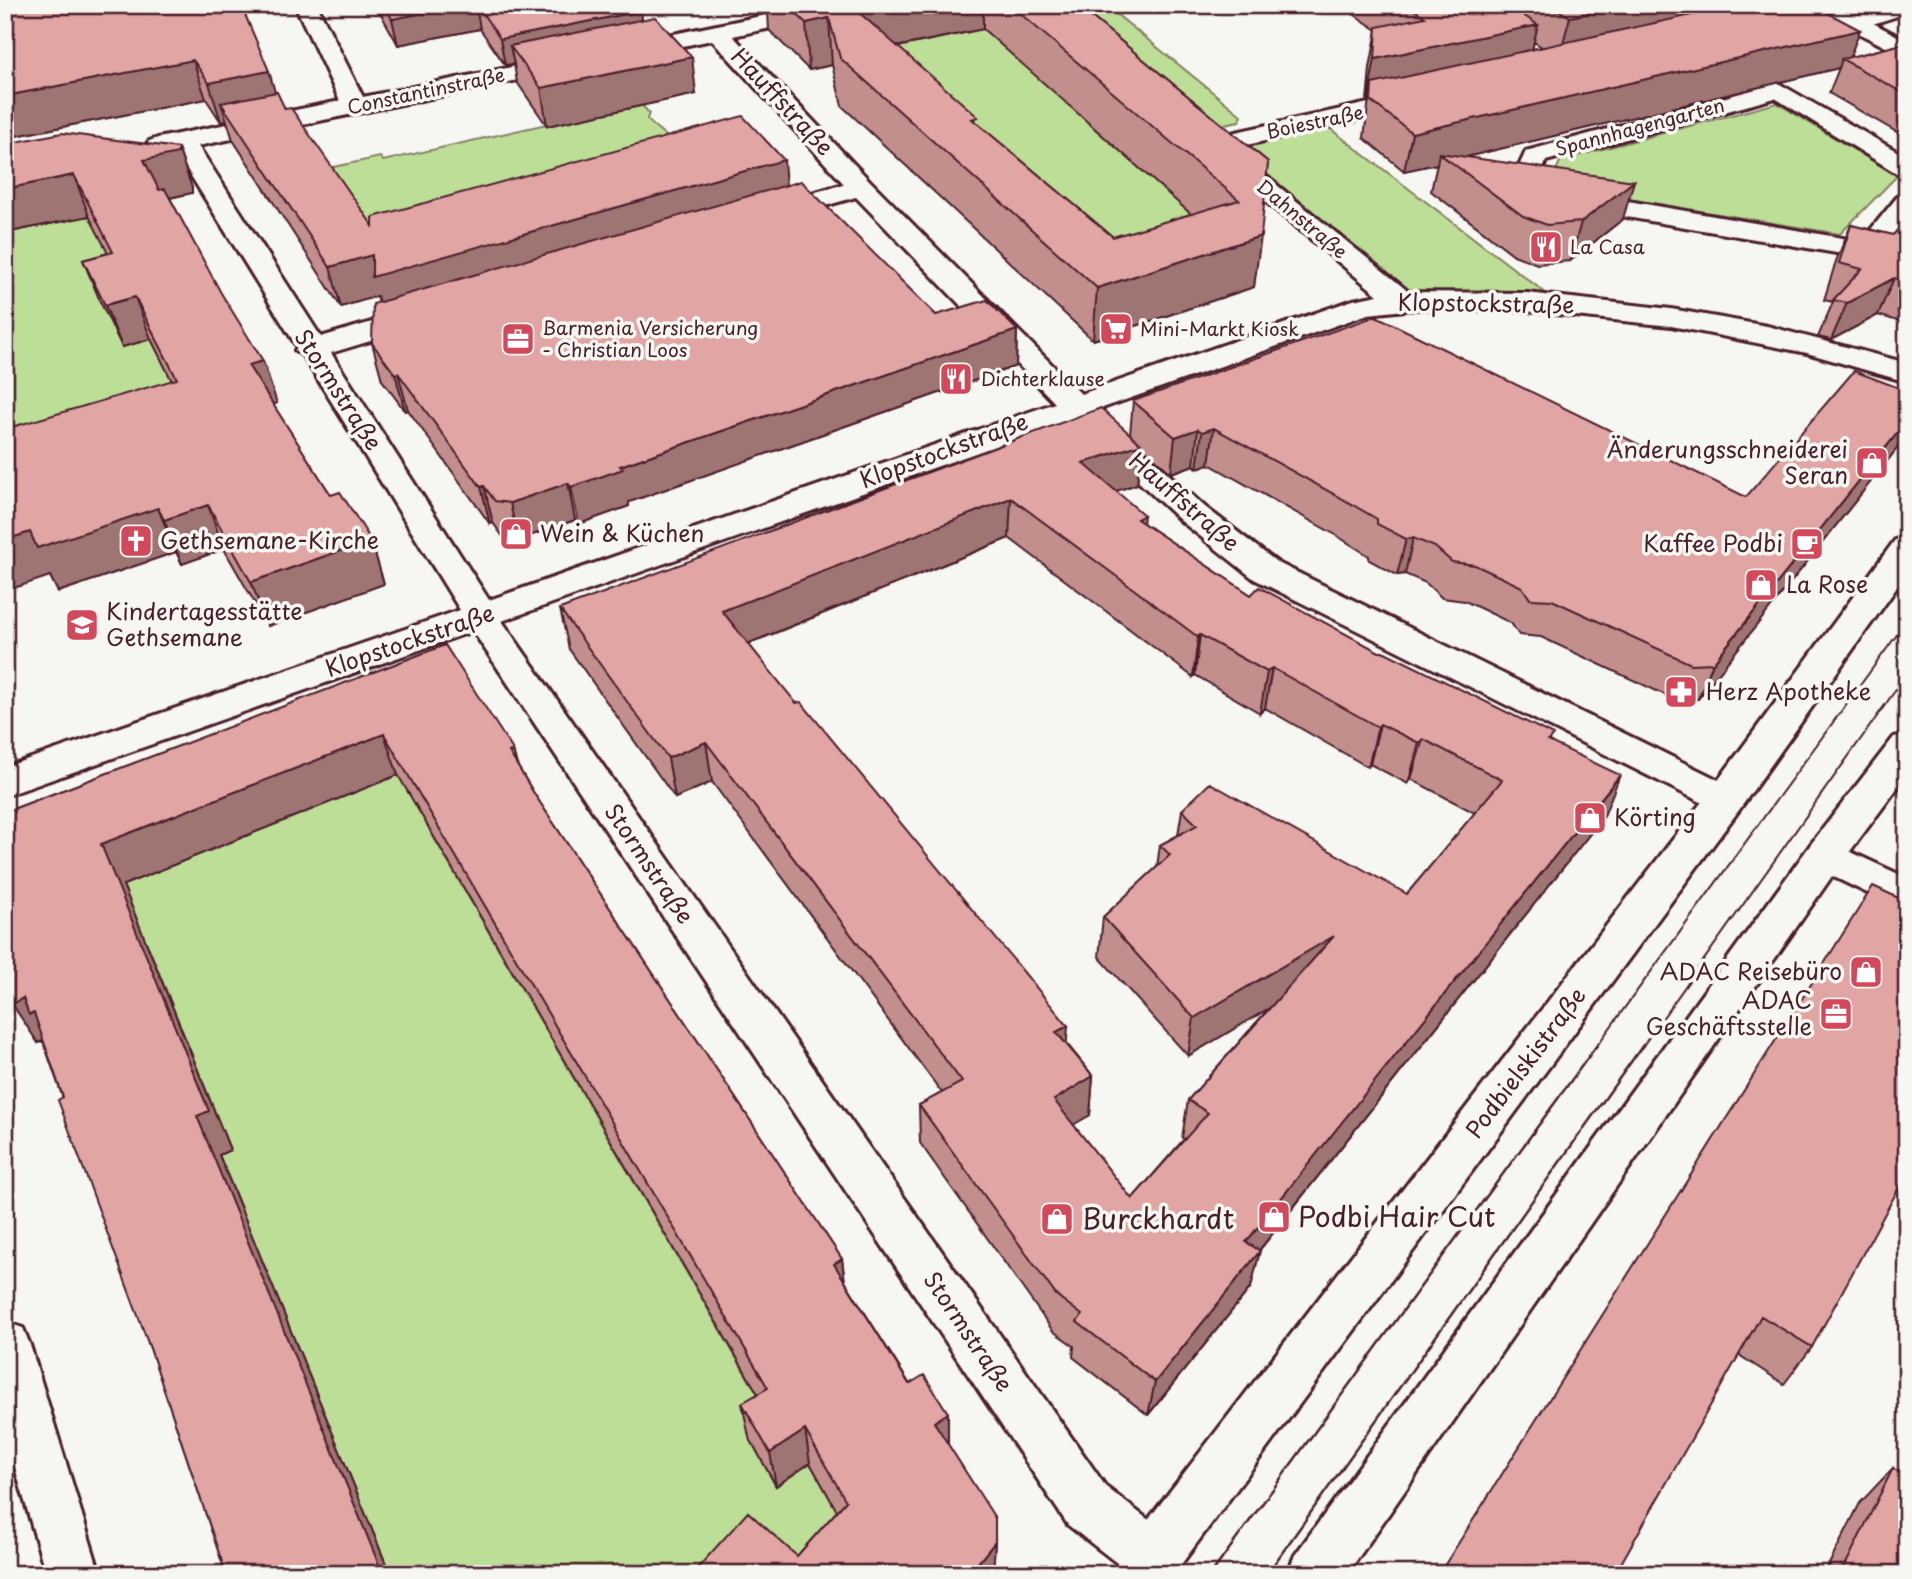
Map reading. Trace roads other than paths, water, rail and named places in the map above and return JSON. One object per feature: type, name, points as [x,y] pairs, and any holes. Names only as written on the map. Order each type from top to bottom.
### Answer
[{"type":"street","points":[[306,5],[355,106]]},
{"type":"street","name":"Constantinstraße","points":[[132,151],[717,32],[803,9],[848,5]]},
{"type":"street","points":[[1854,23],[1907,5]]},
{"type":"street","points":[[1817,10],[1854,23],[1907,51]]},
{"type":"street","name":"Hauffstraße","points":[[717,32],[861,187],[1074,405],[1193,513],[1266,571],[1725,800]]},
{"type":"street","name":"Spannhagengarten","points":[[1907,168],[1778,90],[1535,156],[1527,177],[1533,187],[1545,195],[1848,247],[1872,246],[1907,202]]},
{"type":"street","name":"Boiestraße","points":[[1213,145],[1447,93]]},
{"type":"street","name":"Dahnstraße","points":[[1191,127],[1400,299]]},
{"type":"street","name":"Stormstraße","points":[[182,141],[310,349],[484,616],[1087,1506],[1147,1565]]},
{"type":"street","points":[[746,221],[861,187]]},
{"type":"street","name":"Klopstockstraße","points":[[5,782],[484,616],[1074,405],[1363,306],[1400,299],[1485,300],[1646,312],[1747,331],[1871,361],[1907,373]]},
{"type":"street","points":[[310,349],[443,310]]},
{"type":"street","name":"Podbielskistraße","points":[[1147,1565],[1725,800],[1907,548]]},
{"type":"street","points":[[1314,1574],[1825,855],[1907,747]]},
{"type":"street","points":[[1825,855],[1907,896]]},
{"type":"street","points":[[5,1345],[73,1574]]},
{"type":"tram line","points":[[1596,1047],[1907,621]]},
{"type":"tram line","points":[[1642,1047],[1907,674]]},
{"type":"tram line","points":[[1211,1574],[1597,1045]]},
{"type":"tram line","points":[[1267,1574],[1643,1045]]},
{"type":"place","name":"La Casa","points":[[1546,247]]},
{"type":"place","name":"Mini-Markt Kiosk","points":[[1116,329]]},
{"type":"place","name":"Barmenia Versicherung - Christian Loos","points":[[518,339]]},
{"type":"place","name":"Dichterklause","points":[[956,379]]},
{"type":"place","name":"Änderungsschneiderei Seran","points":[[1872,463]]},
{"type":"place","name":"Wein & Küchen","points":[[516,534]]},
{"type":"place","name":"Gethsemane-Kirche","points":[[136,541]]},
{"type":"place","name":"Kaffee Podbi","points":[[1807,544]]},
{"type":"place","name":"La Rose","points":[[1761,585]]},
{"type":"place","name":"Kindertagesstätte Gethsemane","points":[[82,625]]},
{"type":"place","name":"Herz Apotheke","points":[[1681,692]]},
{"type":"place","name":"Körting","points":[[1590,818]]},
{"type":"place","name":"ADAC Reisebüro","points":[[1866,972]]},
{"type":"place","name":"ADAC Geschäftsstelle","points":[[1836,1014]]},
{"type":"place","name":"Podbi Hair Cut","points":[[1274,1217]]},
{"type":"place","name":"Burckhardt","points":[[1057,1219]]}]
